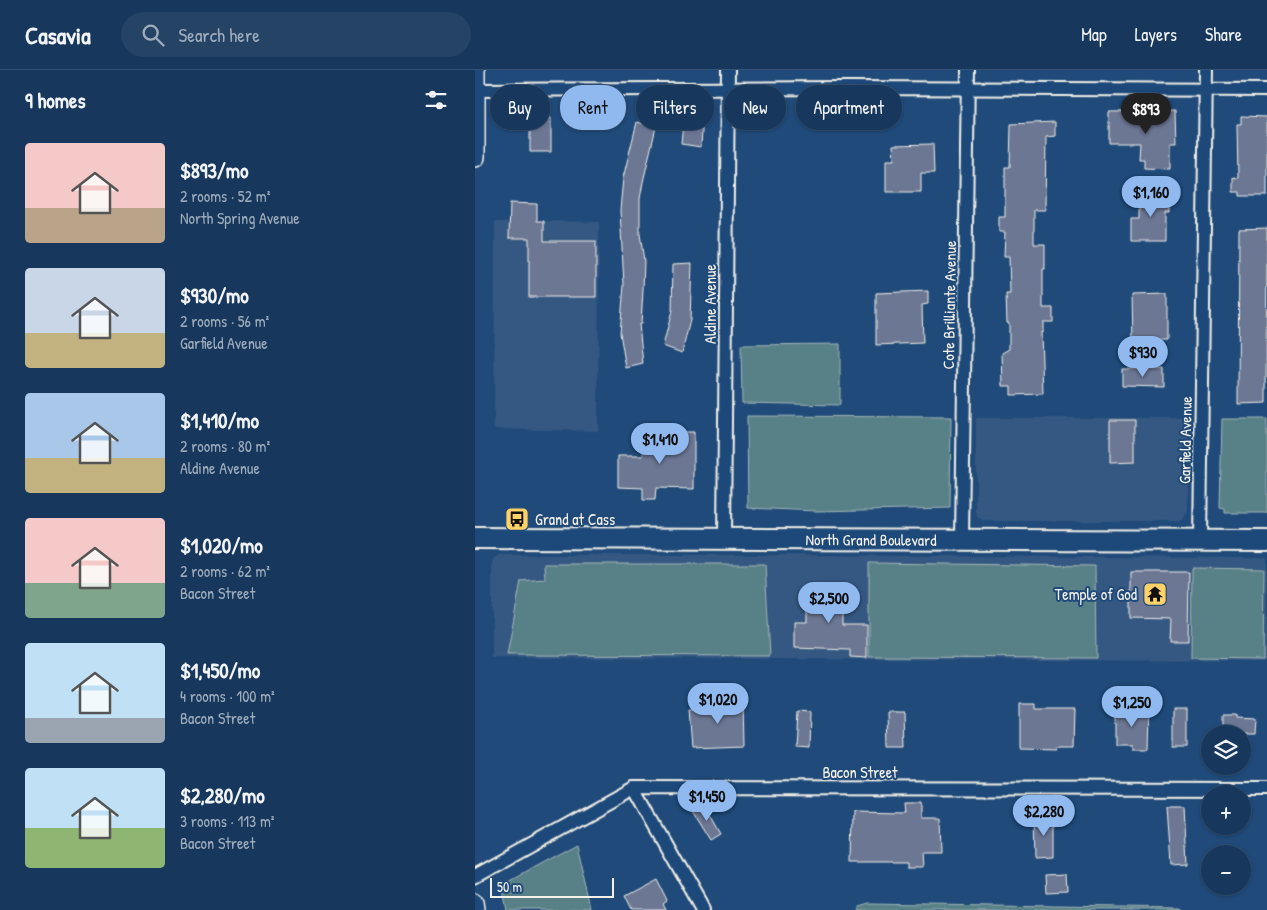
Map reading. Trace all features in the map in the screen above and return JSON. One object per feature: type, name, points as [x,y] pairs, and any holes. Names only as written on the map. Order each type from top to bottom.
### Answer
[{"type":"main road","points":[[475,70],[475,157]]},
{"type":"main road","name":"North Grand Boulevard","points":[[475,538],[1267,541]]},
{"type":"main road","points":[[475,903],[476,910]]},
{"type":"street","name":"Aldine Avenue","points":[[728,70],[728,85]]},
{"type":"street","name":"Cote Brilliante Avenue","points":[[962,540],[968,70]]},
{"type":"street","name":"Garfield Avenue","points":[[1200,541],[1206,70]]},
{"type":"street","points":[[475,90],[724,89]]},
{"type":"street","points":[[786,89],[1267,90]]},
{"type":"street","name":"Aldine Avenue","points":[[724,539],[728,130]]},
{"type":"street","points":[[634,788],[703,910]]},
{"type":"street","name":"Bacon Street","points":[[475,876],[634,788],[1267,789]]},
{"type":"shaded area","points":[[495,222],[599,222],[598,431],[494,429]]},
{"type":"shaded area","points":[[976,418],[1189,418],[1188,511],[1183,519],[1179,521],[985,521],[977,517],[976,512]]},
{"type":"shaded area","points":[[499,555],[1267,558],[1267,661],[492,658],[492,562]]},
{"type":"green space","points":[[840,344],[840,405],[742,403],[741,345]]},
{"type":"green space","points":[[747,416],[951,417],[950,508],[817,511],[748,508]]},
{"type":"green space","points":[[1222,419],[1267,419],[1267,513],[1225,513],[1225,509],[1220,508]]},
{"type":"green space","points":[[869,563],[1095,566],[1096,658],[869,657]]},
{"type":"green space","points":[[544,564],[765,564],[770,656],[507,655],[521,581],[545,579]]},
{"type":"green space","points":[[1192,568],[1264,569],[1263,659],[1191,658]]},
{"type":"green space","points":[[577,844],[592,910],[508,910],[503,884]]},
{"type":"green space","points":[[867,903],[1180,908],[1180,910],[855,910],[857,906]]},
{"type":"building","points":[[1175,111],[1176,143],[1170,143],[1170,169],[1144,168],[1144,159],[1139,159],[1140,143],[1109,143],[1109,112]]},
{"type":"building","points":[[1241,116],[1267,117],[1267,196],[1240,196],[1240,192],[1233,192],[1233,177],[1238,178],[1237,124],[1241,124]]},
{"type":"building","points":[[551,118],[551,152],[530,152],[530,130],[550,130]]},
{"type":"building","points":[[1055,122],[1055,136],[1046,137],[1045,210],[1034,210],[1034,244],[1045,244],[1043,308],[1053,308],[1053,322],[1043,322],[1043,332],[1041,332],[1043,394],[1011,395],[1011,386],[1003,386],[1002,353],[1009,349],[1006,294],[1010,294],[1009,257],[1004,257],[1005,232],[999,232],[999,217],[1005,217],[1005,167],[1010,167],[1011,124]]},
{"type":"building","points":[[636,126],[636,130],[655,130],[640,199],[640,234],[644,261],[641,324],[639,324],[643,364],[626,368],[620,333],[624,285],[620,210],[623,178]]},
{"type":"building","points":[[682,130],[702,130],[701,147],[681,144]]},
{"type":"building","points":[[933,144],[934,173],[921,173],[921,192],[886,192],[886,160],[894,160],[893,145]]},
{"type":"building","points":[[1139,194],[1169,194],[1169,213],[1165,213],[1165,241],[1131,241],[1131,219],[1139,219]]},
{"type":"building","points":[[510,203],[537,204],[537,221],[544,221],[544,241],[596,241],[596,297],[529,297],[529,238],[509,238]]},
{"type":"building","points":[[1267,228],[1266,403],[1238,404],[1239,229]]},
{"type":"building","points":[[692,263],[690,320],[682,353],[663,346],[672,311],[673,264]]},
{"type":"building","points":[[928,291],[928,304],[922,305],[923,343],[876,345],[876,293]]},
{"type":"building","points":[[1167,294],[1167,340],[1133,341],[1132,295]]},
{"type":"building","points":[[1122,369],[1164,369],[1164,387],[1122,386]]},
{"type":"building","points":[[1110,420],[1135,420],[1135,462],[1110,463]]},
{"type":"building","points":[[672,432],[694,432],[694,489],[656,488],[655,500],[643,500],[643,488],[618,487],[618,456],[643,456],[644,438],[672,439]]},
{"type":"building","points":[[1131,572],[1189,572],[1188,641],[1170,641],[1171,619],[1131,618]]},
{"type":"building","points":[[807,585],[842,586],[842,625],[867,625],[867,658],[850,657],[850,650],[794,648],[794,622],[807,622]]},
{"type":"building","points":[[714,700],[743,700],[744,746],[691,748],[688,710],[714,709]]},
{"type":"building","points":[[1019,704],[1036,704],[1036,709],[1075,709],[1074,746],[1056,746],[1056,749],[1019,748]]},
{"type":"building","points":[[1115,707],[1129,707],[1129,712],[1149,712],[1148,749],[1133,749],[1133,744],[1115,744]]},
{"type":"building","points":[[1173,709],[1187,709],[1187,747],[1173,747]]},
{"type":"building","points":[[797,711],[810,712],[809,748],[795,747]]},
{"type":"building","points":[[888,712],[905,712],[906,748],[889,748]]},
{"type":"building","points":[[1223,715],[1255,719],[1254,734],[1251,734],[1251,725],[1223,725]]},
{"type":"building","points":[[904,803],[921,803],[921,818],[940,818],[941,852],[922,852],[923,867],[906,867],[906,862],[852,862],[853,812],[905,813]]},
{"type":"building","points":[[704,804],[721,834],[711,840],[693,811]]},
{"type":"building","points":[[1167,806],[1185,806],[1188,864],[1171,865]]},
{"type":"building","points":[[1034,816],[1053,816],[1053,857],[1035,858]]},
{"type":"building","points":[[1067,874],[1068,892],[1046,893],[1045,875]]},
{"type":"building","points":[[656,879],[667,901],[663,904],[666,910],[631,910],[624,896]]},
{"type":"place","name":"Grand at Cass","points":[[517,519]]},
{"type":"place","name":"Temple of God","points":[[1155,594]]}]
